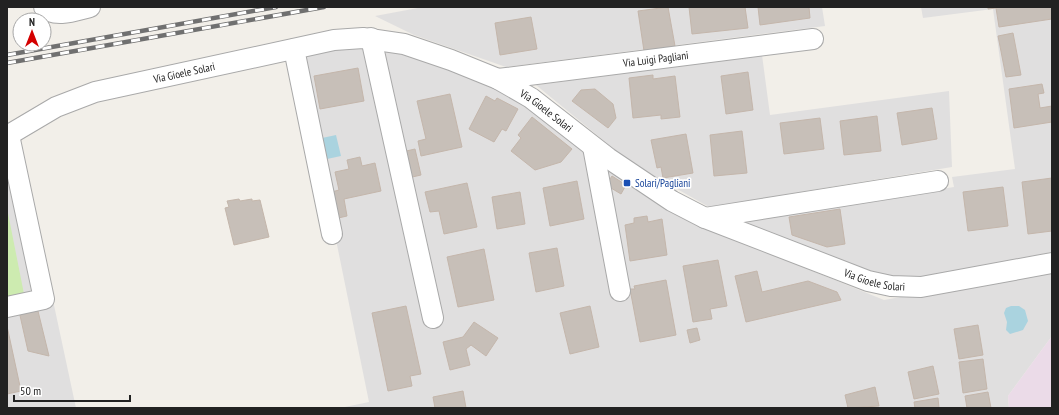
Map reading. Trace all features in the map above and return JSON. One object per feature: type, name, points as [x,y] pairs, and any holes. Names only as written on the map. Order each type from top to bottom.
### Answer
[{"type":"street","points":[[44,7],[50,12],[57,13],[90,7]]},
{"type":"street","name":"Via Gioele Solari","points":[[8,135],[56,107],[95,92],[162,76],[341,38],[371,38],[423,50],[498,79],[531,98],[593,147],[655,191],[705,218],[854,276],[891,286],[921,287],[1052,263]]},
{"type":"street","points":[[371,38],[433,318]]},
{"type":"street","name":"Via Luigi Pagliani","points":[[498,79],[813,39]]},
{"type":"street","points":[[294,49],[332,234]]},
{"type":"street","points":[[7,307],[44,299],[8,135]]},
{"type":"street","points":[[593,147],[620,291]]},
{"type":"street","points":[[705,218],[938,181]]},
{"type":"shaded area","points":[[423,7],[822,7],[825,26],[506,67],[414,35],[375,16]]},
{"type":"shaded area","points":[[921,7],[1052,7],[1052,252],[920,278],[894,279],[734,222],[954,187],[952,177],[1015,169],[993,9],[923,18]]},
{"type":"shaded area","points":[[352,47],[380,47],[468,72],[507,91],[613,172],[662,207],[704,227],[884,300],[1052,270],[1052,336],[1008,396],[1009,408],[340,408],[369,402],[299,58]]},
{"type":"shaded area","points":[[762,55],[770,115],[949,91],[952,167],[709,207],[631,163],[536,85]]},
{"type":"shaded area","points":[[21,151],[76,408],[7,408],[7,156]]},
{"type":"shaded area","points":[[1052,336],[1052,408],[1009,408],[1008,396]]},
{"type":"green space","points":[[7,208],[24,294],[7,297]]},
{"type":"water","points":[[336,135],[341,156],[327,159],[322,138]]},
{"type":"water","points":[[1011,306],[1019,306],[1025,310],[1028,321],[1023,330],[1010,334],[1006,330],[1007,322],[1004,313],[1006,308]]},
{"type":"building","points":[[668,7],[675,46],[644,51],[638,11]]},
{"type":"building","points":[[689,7],[745,7],[748,28],[692,34]]},
{"type":"building","points":[[758,7],[809,7],[810,18],[760,25]]},
{"type":"building","points":[[988,7],[1052,7],[1052,19],[999,27],[996,8],[988,9]]},
{"type":"building","points":[[531,17],[537,49],[500,55],[495,23]]},
{"type":"building","points":[[1013,33],[1021,75],[1006,77],[998,36]]},
{"type":"building","points":[[358,68],[364,101],[320,109],[314,76]]},
{"type":"building","points":[[748,72],[753,110],[726,114],[721,76]]},
{"type":"building","points":[[653,75],[653,79],[675,76],[680,117],[661,119],[661,115],[633,118],[629,78]]},
{"type":"building","points":[[1042,84],[1044,93],[1038,94],[1040,108],[1052,106],[1052,122],[1014,128],[1009,89]]},
{"type":"building","points":[[595,89],[613,104],[616,118],[608,128],[572,101],[581,90]]},
{"type":"building","points":[[450,94],[462,147],[421,156],[418,141],[426,139],[417,101]]},
{"type":"building","points":[[486,96],[495,101],[497,98],[518,109],[506,131],[502,129],[494,142],[469,129]]},
{"type":"building","points":[[932,108],[937,139],[902,145],[897,113]]},
{"type":"building","points":[[877,116],[881,151],[844,155],[840,121]]},
{"type":"building","points":[[532,117],[572,149],[561,162],[535,170],[511,151],[521,138],[518,135]]},
{"type":"building","points":[[820,118],[824,149],[784,154],[780,123]]},
{"type":"building","points":[[742,131],[747,173],[714,176],[710,135]]},
{"type":"building","points":[[686,134],[693,173],[663,178],[661,167],[657,168],[651,140]]},
{"type":"building","points":[[415,149],[421,175],[408,178],[402,152]]},
{"type":"building","points":[[360,157],[362,166],[375,163],[381,191],[344,199],[347,216],[334,219],[328,193],[339,190],[335,172],[349,169],[347,160]]},
{"type":"building","points":[[612,176],[626,185],[621,194],[606,185]]},
{"type":"building","points":[[1052,178],[1052,231],[1028,234],[1022,182]]},
{"type":"building","points":[[577,181],[584,219],[550,226],[543,188]]},
{"type":"building","points":[[467,183],[477,227],[444,234],[439,211],[430,212],[425,192]]},
{"type":"building","points":[[1003,187],[1008,226],[968,231],[963,192]]},
{"type":"building","points":[[520,192],[525,224],[497,229],[492,197]]},
{"type":"building","points":[[239,199],[240,201],[252,199],[252,201],[260,200],[269,237],[234,245],[225,208],[229,207],[227,201]]},
{"type":"building","points":[[840,209],[845,244],[827,247],[792,235],[789,217]]},
{"type":"building","points":[[647,216],[648,222],[662,219],[667,255],[630,261],[625,225],[634,223],[634,218]]},
{"type":"building","points":[[557,248],[564,286],[536,292],[529,253]]},
{"type":"building","points":[[484,249],[494,300],[458,307],[447,257]]},
{"type":"building","points":[[718,260],[727,306],[710,309],[712,319],[693,322],[683,266]]},
{"type":"building","points":[[757,271],[762,292],[808,281],[837,292],[841,300],[746,322],[735,276]]},
{"type":"building","points":[[666,280],[676,335],[640,342],[630,289],[635,289],[634,286]]},
{"type":"building","points":[[406,306],[421,374],[410,376],[412,386],[388,391],[372,313]]},
{"type":"building","points":[[590,306],[599,347],[570,354],[560,313]]},
{"type":"building","points":[[37,307],[49,356],[28,351],[19,311]]},
{"type":"building","points":[[474,322],[498,338],[486,356],[471,345],[466,349],[470,365],[450,370],[443,342],[463,337]]},
{"type":"building","points":[[978,325],[983,355],[959,359],[954,329]]},
{"type":"building","points":[[7,326],[21,391],[7,394]]},
{"type":"building","points":[[697,328],[700,340],[690,343],[687,330]]},
{"type":"building","points":[[983,359],[987,389],[963,393],[959,362]]},
{"type":"building","points":[[933,366],[939,394],[914,399],[908,372]]},
{"type":"building","points":[[875,387],[879,406],[848,408],[845,395]]},
{"type":"building","points":[[463,391],[466,408],[435,408],[433,397]]},
{"type":"building","points":[[988,392],[991,408],[967,408],[965,396]]},
{"type":"building","points":[[938,398],[939,408],[915,408],[914,402]]},
{"type":"railway","points":[[7,55],[276,7]]},
{"type":"railway","points":[[7,63],[324,7]]},
{"type":"place","name":"Solari/Pagliani","points":[[627,183]]}]
